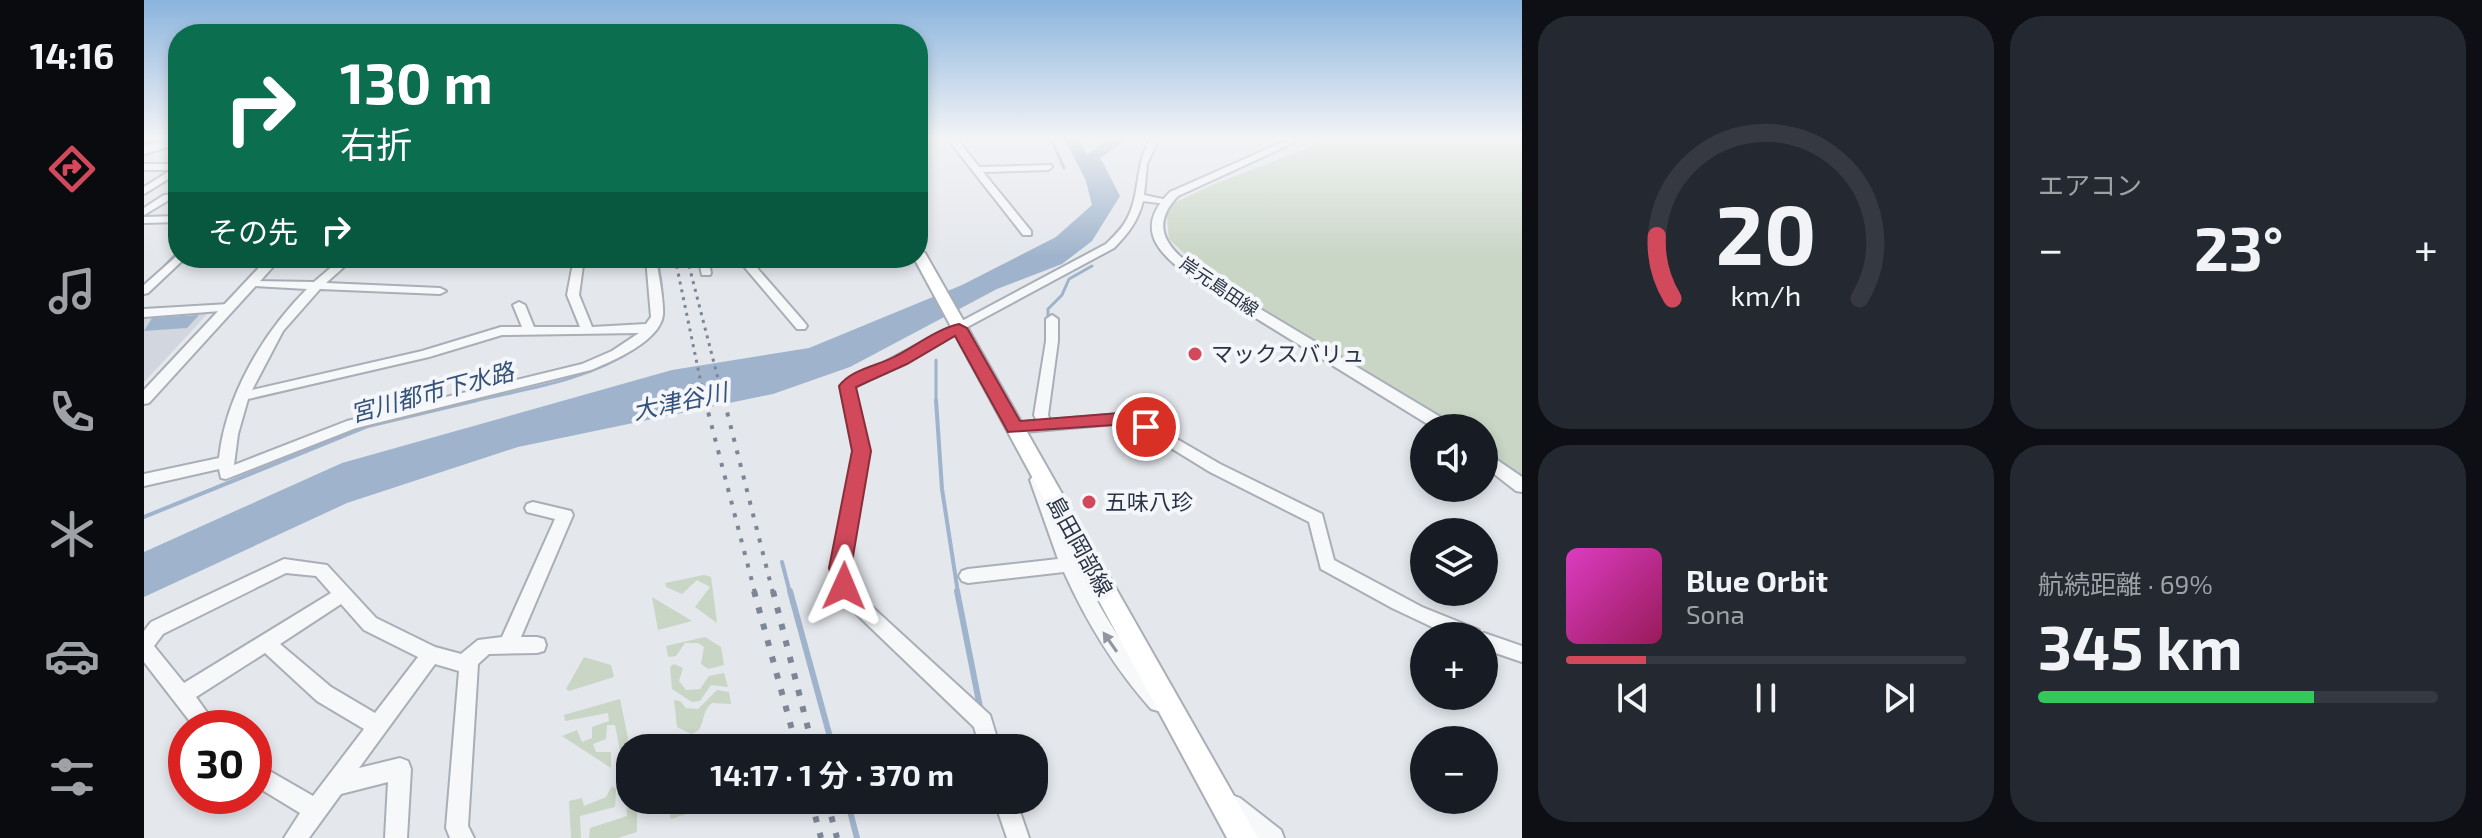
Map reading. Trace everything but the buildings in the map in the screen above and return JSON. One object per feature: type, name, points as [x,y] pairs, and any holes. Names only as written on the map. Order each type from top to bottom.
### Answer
[{"type":"main road","name":"島田岡部線","points":[[926,268],[1243,838]]},
{"type":"street","points":[[144,191],[165,177]]},
{"type":"street","points":[[983,177],[1027,233]]},
{"type":"street","points":[[986,734],[983,722],[852,599],[844,586],[840,568],[861,451],[847,386],[1110,246],[1127,232],[1135,216],[1143,177]]},
{"type":"street","points":[[1139,197],[1164,202],[1211,177]]},
{"type":"street","points":[[144,212],[168,197]]},
{"type":"street","name":"岸元島田線","points":[[1164,202],[1157,214],[1157,232],[1168,251],[1188,270],[1423,414]]},
{"type":"street","points":[[144,220],[168,219]]},
{"type":"street","points":[[144,291],[168,268]]},
{"type":"street","points":[[144,399],[266,268]]},
{"type":"street","points":[[338,268],[280,327],[233,421],[225,462],[226,474],[364,420],[586,367],[625,350],[651,328],[657,317],[652,268]]},
{"type":"street","points":[[577,268],[573,295],[587,331]]},
{"type":"street","points":[[705,268],[706,273]]},
{"type":"street","points":[[751,268],[801,326]]},
{"type":"street","points":[[253,283],[440,291]]},
{"type":"street","points":[[519,305],[529,329]]},
{"type":"street","points":[[144,313],[229,308]]},
{"type":"street","points":[[1045,425],[1041,415],[1052,341],[1052,319]]},
{"type":"street","points":[[244,396],[425,354],[476,336],[529,329],[587,331],[651,328]]},
{"type":"street","points":[[1014,428],[1132,418],[1215,468],[1316,518],[1327,564],[1384,597],[1440,622]]},
{"type":"street","points":[[144,480],[225,462]]},
{"type":"street","points":[[1036,467],[1068,565],[1095,620],[1151,695],[1179,722]]},
{"type":"street","points":[[1498,468],[1522,486]]},
{"type":"street","points":[[508,645],[565,515],[533,508]]},
{"type":"street","points":[[968,576],[1068,565]]},
{"type":"street","points":[[193,710],[144,647],[157,628],[284,566],[321,570],[370,624],[431,654],[464,664],[485,646],[537,645]]},
{"type":"street","points":[[181,696],[343,594]]},
{"type":"street","points":[[266,643],[324,694],[378,726]]},
{"type":"street","points":[[1498,646],[1522,654]]},
{"type":"street","points":[[295,838],[431,654]]},
{"type":"street","points":[[463,838],[457,828],[469,660]]},
{"type":"street","points":[[334,785],[400,769],[396,838]]},
{"type":"street","points":[[272,784],[316,810]]},
{"type":"street","points":[[1221,798],[1273,838]]},
{"type":"street","points":[[1010,814],[1018,838]]},
{"type":"shaded area","points":[[210,311],[147,379],[144,382],[144,315]]},
{"type":"green space","points":[[1232,177],[1522,177],[1522,479],[1498,461],[1498,414],[1429,414],[1206,274],[1169,239],[1166,207]]},
{"type":"green space","points":[[704,575],[711,577],[717,623],[695,607],[710,587],[697,580],[682,594],[666,587],[665,583]]},
{"type":"green space","points":[[652,597],[692,621],[658,630]]},
{"type":"green space","points":[[705,637],[721,647],[724,665],[708,669],[701,664],[704,647],[698,643],[685,643],[676,656],[668,657],[666,646]]},
{"type":"green space","points":[[584,657],[611,665],[614,677],[569,691],[566,689]]},
{"type":"green space","points":[[674,664],[683,668],[679,681],[686,690],[700,689],[709,676],[724,673],[728,687],[711,685],[700,701],[692,702],[672,689],[670,667]]},
{"type":"green space","points":[[717,690],[729,692],[731,704],[712,703],[696,732],[691,734],[677,727],[674,700],[680,701],[686,708],[698,709]]},
{"type":"green space","points":[[620,699],[627,734],[617,734],[615,725],[607,725],[606,739],[593,744],[596,752],[611,752],[611,768],[562,736],[577,730],[582,742],[592,738],[592,727],[609,721],[608,713],[565,721],[564,715]]},
{"type":"green space","points":[[612,786],[616,789],[615,807],[580,816],[581,838],[571,838],[569,801],[582,798],[584,806],[606,797]]},
{"type":"green space","points":[[637,814],[637,832],[618,838],[589,838],[590,828]]},
{"type":"green space","points":[[670,814],[686,814],[671,819]]},
{"type":"water","points":[[1085,177],[1110,177],[1120,196],[1092,241],[1062,264],[997,289],[850,367],[773,394],[518,447],[347,503],[144,597],[144,552],[342,463],[672,370],[809,348],[962,285],[1056,237],[1092,205]]},
{"type":"water","points":[[199,315],[187,328],[144,331],[152,318]]},
{"type":"waterway","name":"大津谷川","points":[[1092,177],[1098,189]]},
{"type":"waterway","points":[[155,276],[168,262]]},
{"type":"waterway","points":[[1048,319],[1048,309],[1062,295],[1069,279],[1092,266]]},
{"type":"waterway","name":"宮川都市下水路","points":[[646,340],[659,322],[661,312],[659,268]]},
{"type":"waterway","name":"宮川都市下水路","points":[[469,402],[577,376],[636,348]]},
{"type":"waterway","points":[[936,360],[936,400]]},
{"type":"waterway","name":"宮川都市下水路","points":[[144,517],[368,426],[477,400]]},
{"type":"waterway","points":[[936,400],[942,489],[958,593]]},
{"type":"waterway","points":[[782,562],[790,593]]},
{"type":"waterway","points":[[790,591],[829,734]]},
{"type":"waterway","points":[[957,591],[980,707]]},
{"type":"waterway","points":[[851,814],[857,838]]},
{"type":"railway","points":[[677,268],[705,402]]},
{"type":"railway","points":[[690,268],[724,402]]},
{"type":"railway","points":[[705,400],[755,593]]},
{"type":"railway","points":[[724,400],[773,593]]},
{"type":"railway","points":[[754,591],[793,734]]},
{"type":"railway","points":[[773,591],[809,734]]},
{"type":"railway","points":[[815,814],[821,838]]},
{"type":"railway","points":[[831,814],[837,838]]},
{"type":"place","name":"マックスバリュ","points":[[1195,354]]},
{"type":"place","name":"五味八珍","points":[[1089,502]]},
{"type":"route","points":[[844,586],[840,568],[861,466],[861,451],[847,386],[852,381],[901,360],[935,338],[959,328],[1014,428],[1132,418],[1146,427]]}]
